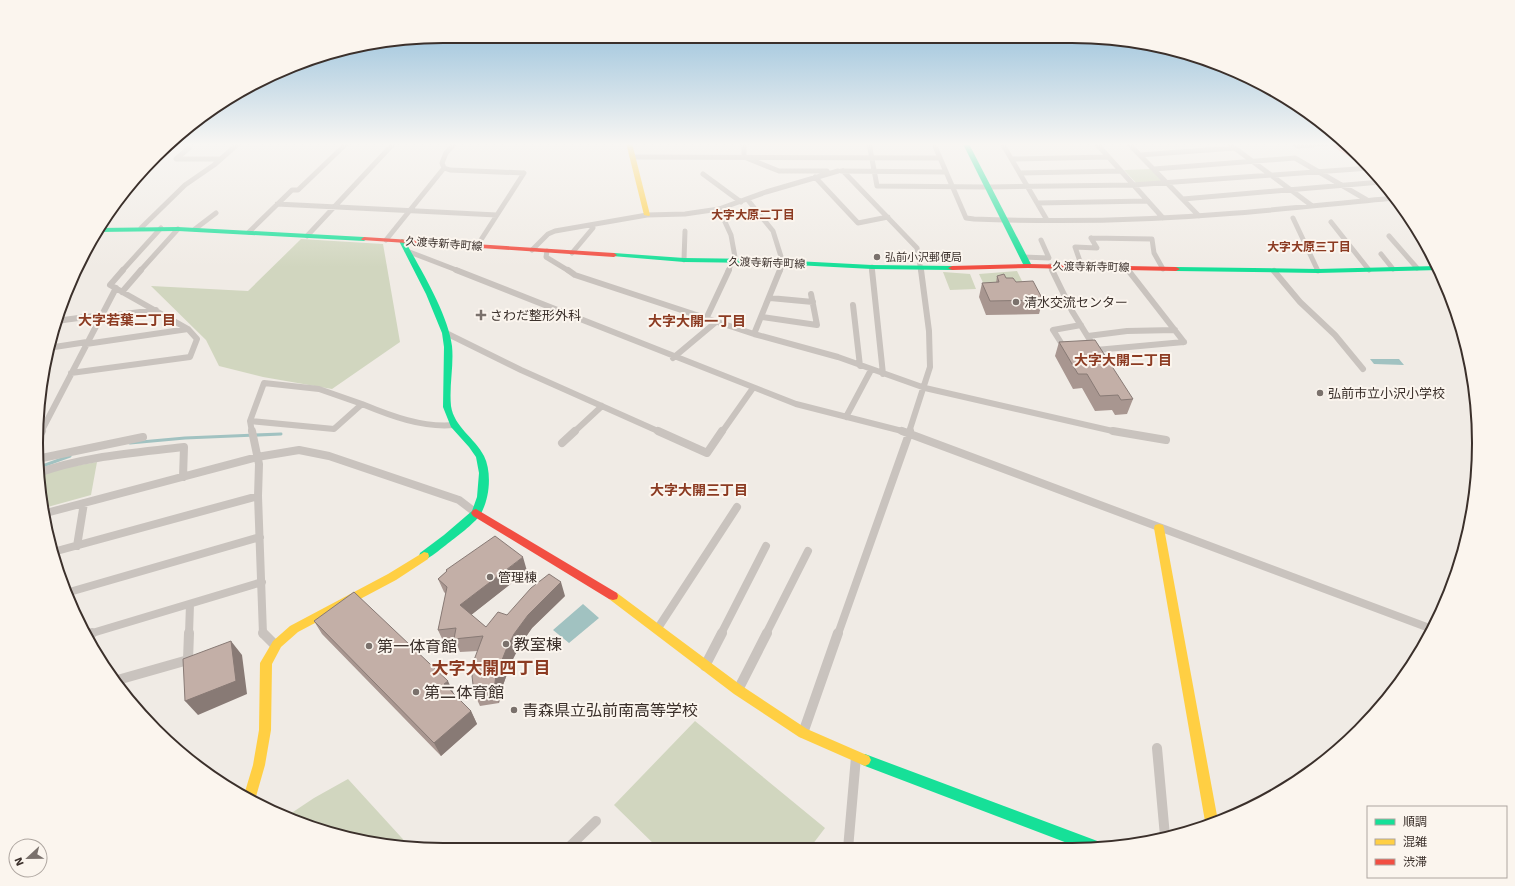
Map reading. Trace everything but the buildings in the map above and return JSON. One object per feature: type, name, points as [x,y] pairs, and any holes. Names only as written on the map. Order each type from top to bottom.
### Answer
[{"type":"street","points":[[141,228],[186,184]]},
{"type":"street","points":[[249,232],[292,190],[298,190],[304,184]]},
{"type":"street","points":[[307,236],[355,184]]},
{"type":"street","points":[[386,240],[431,184]]},
{"type":"street","points":[[477,246],[517,184]]},
{"type":"street","points":[[639,184],[647,215]]},
{"type":"street","points":[[717,184],[741,202]]},
{"type":"street","points":[[532,250],[548,234],[556,231],[647,215],[686,214],[720,208],[792,184]]},
{"type":"street","points":[[822,184],[858,223],[888,217]]},
{"type":"street","points":[[803,733],[910,433],[925,388],[930,367],[930,350],[921,268],[917,248],[888,217],[854,184]]},
{"type":"street","points":[[877,184],[877,186],[952,187],[1156,184]]},
{"type":"street","points":[[1026,184],[1047,220]]},
{"type":"street","points":[[1168,184],[1199,216]]},
{"type":"street","points":[[1283,184],[1311,205]]},
{"type":"street","points":[[1338,184],[1367,200]]},
{"type":"street","points":[[1183,199],[1358,184]]},
{"type":"street","points":[[1133,185],[1163,218]]},
{"type":"street","points":[[952,187],[966,218],[1004,220],[1163,218],[1199,216],[1389,198]]},
{"type":"street","points":[[988,187],[1028,266]]},
{"type":"street","points":[[747,199],[773,232],[783,263],[754,334]]},
{"type":"street","points":[[1037,203],[1148,202]]},
{"type":"street","points":[[277,204],[497,215]]},
{"type":"street","points":[[706,319],[735,257],[731,235],[720,208]]},
{"type":"street","points":[[195,229],[216,213]]},
{"type":"street","points":[[1293,218],[1318,271]]},
{"type":"street","points":[[1331,222],[1369,270]]},
{"type":"street","points":[[572,253],[593,228],[593,225]]},
{"type":"street","points":[[71,373],[190,357],[197,339],[188,330],[156,310],[110,285],[161,228]]},
{"type":"street","points":[[122,292],[178,228]]},
{"type":"street","name":"久渡寺新寺町線","points":[[105,230],[178,228],[684,260],[872,267],[921,268],[1050,266],[1274,271],[1432,268]]},
{"type":"street","points":[[684,260],[685,231]]},
{"type":"street","points":[[1389,236],[1417,268]]},
{"type":"street","points":[[1082,267],[1075,247],[1097,248],[1091,238],[1152,239],[1154,253],[1162,269]]},
{"type":"street","points":[[1023,257],[1049,258],[1041,240]]},
{"type":"street","points":[[251,794],[259,765],[265,730],[266,663],[269,653],[275,645],[283,636],[294,629],[392,577],[417,561],[448,538],[476,513],[482,496],[484,474],[481,463],[472,445],[454,425],[447,407],[448,347],[446,333],[430,294],[402,241]]},
{"type":"street","points":[[407,251],[673,358],[796,404],[910,433],[1159,528],[1427,627]]},
{"type":"street","points":[[547,251],[546,257],[575,275],[754,334],[838,357],[925,388],[1129,435],[1166,440]]},
{"type":"street","points":[[1380,254],[1393,269]]},
{"type":"street","points":[[1050,266],[1072,311],[1096,350],[1184,342],[1126,268]]},
{"type":"street","points":[[872,267],[883,374]]},
{"type":"street","points":[[1274,271],[1300,302],[1335,335],[1363,369]]},
{"type":"street","points":[[44,427],[116,288]]},
{"type":"street","points":[[762,317],[817,325],[811,294]]},
{"type":"street","points":[[770,298],[813,302]]},
{"type":"street","points":[[853,305],[860,366]]},
{"type":"street","points":[[62,321],[156,310]]},
{"type":"street","points":[[673,358],[716,322]]},
{"type":"street","points":[[1064,349],[1053,330],[1081,325]]},
{"type":"street","points":[[55,347],[188,330]]},
{"type":"street","points":[[1088,336],[1127,331],[1175,330]]},
{"type":"street","points":[[446,333],[521,370],[707,453],[753,388]]},
{"type":"street","points":[[846,416],[871,370]]},
{"type":"street","points":[[275,645],[263,634],[258,496],[259,464],[250,421],[264,383],[319,389],[381,412],[445,427],[454,425]]},
{"type":"street","points":[[250,421],[334,429],[362,404]]},
{"type":"street","points":[[562,443],[602,406]]},
{"type":"street","points":[[44,458],[143,437]]},
{"type":"street","points":[[44,470],[52,467],[93,459],[184,447],[183,477]]},
{"type":"street","points":[[49,512],[274,453],[299,450],[329,456],[459,500],[476,513],[616,598],[658,628],[705,666],[738,690],[803,733],[856,757],[1083,843]]},
{"type":"street","points":[[58,551],[258,496]]},
{"type":"street","points":[[77,546],[84,503]]},
{"type":"street","points":[[658,628],[737,507]]},
{"type":"street","points":[[1159,528],[1211,818]]},
{"type":"street","points":[[72,593],[260,537]]},
{"type":"street","points":[[705,666],[766,546]]},
{"type":"street","points":[[738,690],[808,551]]},
{"type":"street","points":[[92,633],[262,582]]},
{"type":"street","points":[[120,679],[188,660],[190,604]]},
{"type":"street","points":[[1157,748],[1165,832]]},
{"type":"street","points":[[849,843],[856,757]]},
{"type":"street","points":[[573,843],[596,821]]},
{"type":"green space","points":[[301,239],[383,244],[400,342],[332,389],[263,377],[219,366],[206,340],[151,286],[248,291]]},
{"type":"green space","points":[[1017,271],[1025,287],[986,289],[979,274]]},
{"type":"green space","points":[[943,272],[970,274],[976,289],[950,290]]},
{"type":"green space","points":[[97,462],[91,495],[48,507],[44,474],[58,469]]},
{"type":"green space","points":[[695,721],[825,828],[814,843],[653,843],[614,805]]},
{"type":"green space","points":[[348,779],[405,841],[391,840],[339,829],[291,813],[314,798]]},
{"type":"water","points":[[1370,359],[1399,359],[1404,365],[1374,364]]},
{"type":"water","points":[[583,604],[599,618],[569,643],[553,630]]},
{"type":"waterway","points":[[130,443],[185,438],[281,434]]},
{"type":"waterway","points":[[44,466],[70,456]]},
{"type":"traffic: fast","points":[[987,184],[1028,266]]},
{"type":"traffic: fast","points":[[105,230],[178,229],[364,239]]},
{"type":"traffic: fast","points":[[402,241],[430,294],[446,333],[448,347],[447,407],[454,425],[472,445],[480,457],[484,473],[482,497],[476,513],[448,538],[424,556]]},
{"type":"traffic: fast","points":[[614,255],[684,260],[759,261],[872,267],[952,268]]},
{"type":"traffic: fast","points":[[1176,269],[1318,271],[1432,268]]},
{"type":"traffic: fast","points":[[865,760],[1083,843]]},
{"type":"traffic: slow","points":[[639,184],[647,215]]},
{"type":"traffic: slow","points":[[1159,528],[1211,818]]},
{"type":"traffic: slow","points":[[251,794],[259,765],[265,730],[266,663],[277,644],[294,629],[392,577],[424,556]]},
{"type":"traffic: slow","points":[[613,596],[738,690],[803,733],[865,760]]},
{"type":"traffic: jam","points":[[364,239],[614,255]]},
{"type":"traffic: jam","points":[[952,268],[1028,266],[1176,269]]},
{"type":"traffic: jam","points":[[476,513],[613,596]]},
{"type":"place","name":"弘前小沢郵便局","points":[[877,257]]},
{"type":"place","name":"清水交流センター","points":[[1016,302]]},
{"type":"place","name":"さわだ整形外科","points":[[481,315]]},
{"type":"place","name":"弘前市立小沢小学校","points":[[1320,393]]},
{"type":"place","name":"管理棟","points":[[490,577]]},
{"type":"place","name":"教室棟","points":[[506,644]]},
{"type":"place","name":"第一体育館","points":[[369,646]]},
{"type":"place","name":"第二体育館","points":[[416,692]]},
{"type":"place","name":"青森県立弘前南高等学校","points":[[514,710]]},
{"type":"district","name":"大字大原二丁目","points":[[753,215]]},
{"type":"district","name":"大字大原三丁目","points":[[1309,247]]},
{"type":"district","name":"大字若葉二丁目","points":[[127,320]]},
{"type":"district","name":"大字大開一丁目","points":[[697,321]]},
{"type":"district","name":"大字大開二丁目","points":[[1123,360]]},
{"type":"district","name":"大字大開三丁目","points":[[699,490]]},
{"type":"district","name":"大字大開四丁目","points":[[491,668]]}]
